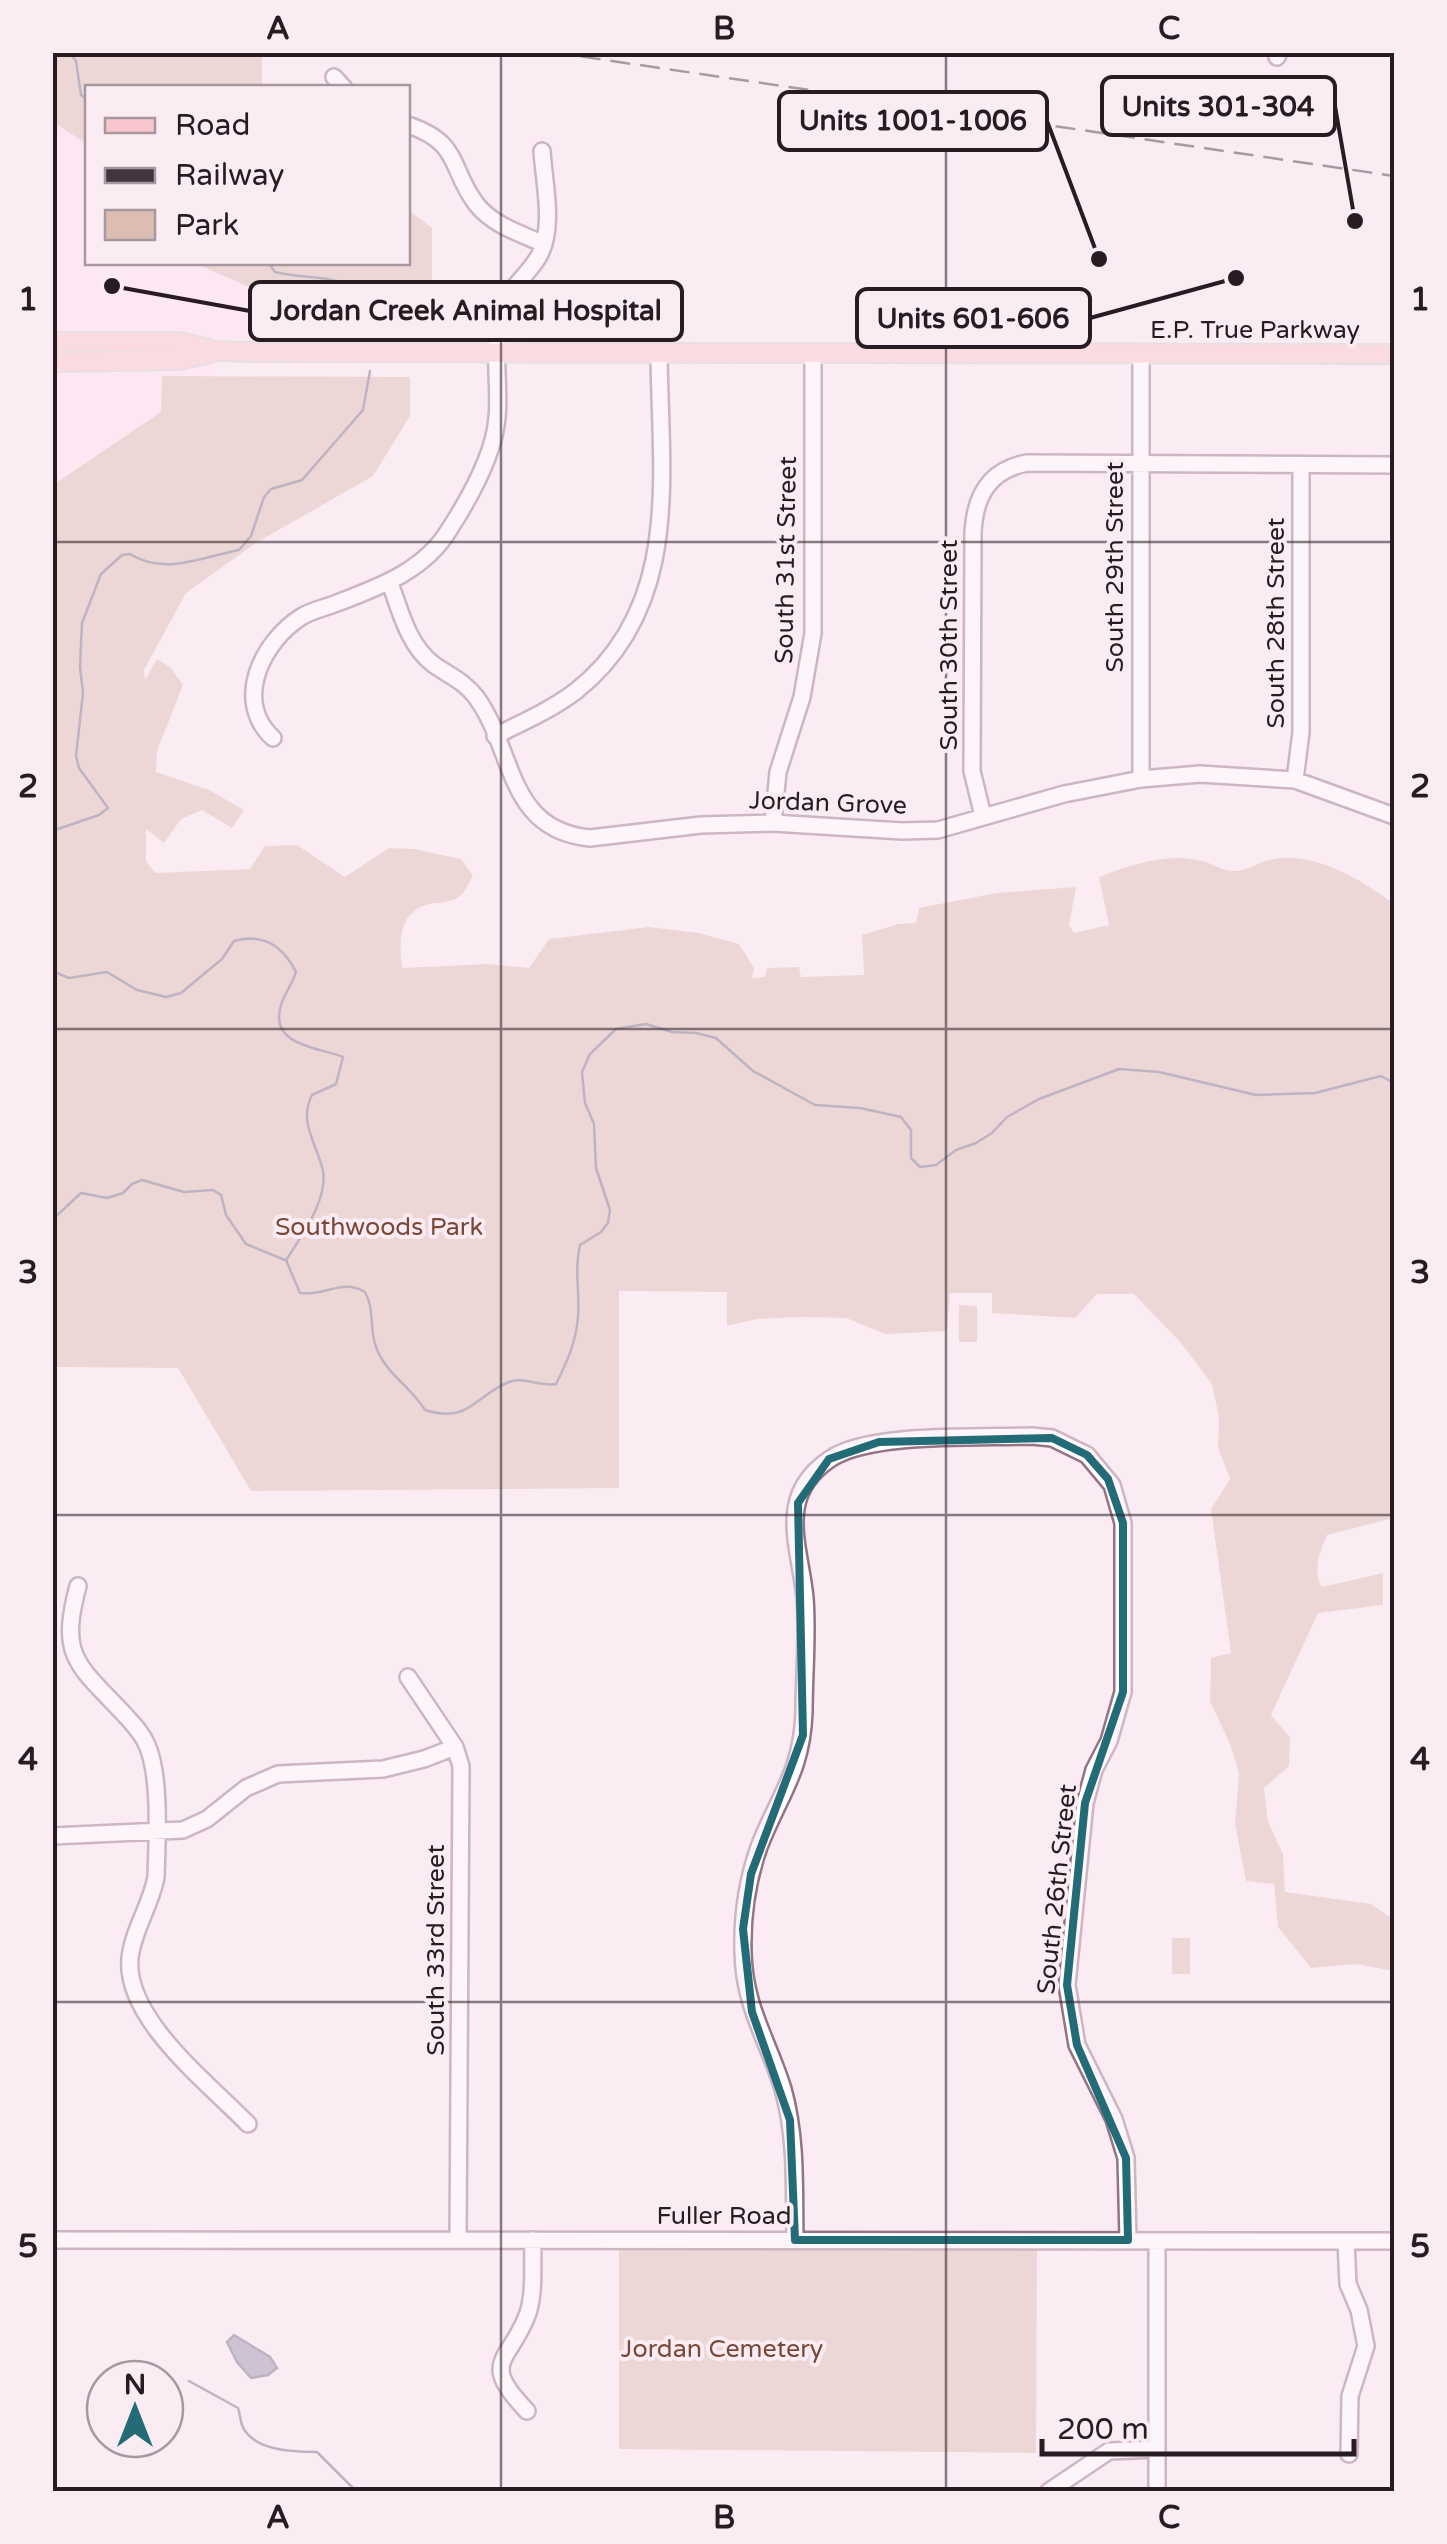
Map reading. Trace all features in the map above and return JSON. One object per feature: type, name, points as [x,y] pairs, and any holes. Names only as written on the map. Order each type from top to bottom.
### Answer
[{"type":"main road","points":[[52,342],[179,342],[216,352]]},
{"type":"main road","name":"E.P. True Parkway","points":[[216,352],[1394,354]]},
{"type":"main road","points":[[52,362],[178,360],[216,352]]},
{"type":"street","points":[[410,125],[436,139],[452,156],[470,193],[487,215],[544,244]]},
{"type":"street","points":[[273,738],[261,728],[252,701],[261,663],[278,637],[311,612],[390,582],[417,566],[440,544],[472,487],[497,422],[497,352],[502,306],[544,244],[547,222],[542,151]]},
{"type":"street","points":[[495,736],[550,708],[594,675],[624,638],[646,595],[661,525],[659,354]]},
{"type":"street","name":"South 31st Street","points":[[773,823],[778,772],[802,697],[813,633],[812,354]]},
{"type":"street","name":"South 29th Street","points":[[1141,355],[1141,779]]},
{"type":"street","name":"South 30th Street","points":[[983,816],[972,771],[974,509],[983,488],[1013,466],[1027,463],[1139,464]]},
{"type":"street","points":[[1139,464],[1394,465]]},
{"type":"street","name":"South 28th Street","points":[[1295,780],[1301,732],[1301,465]]},
{"type":"street","name":"Jordan Grove","points":[[390,582],[412,641],[432,664],[472,692],[522,798],[540,821],[555,832],[590,838],[701,825],[773,823],[938,830],[1064,794],[1141,779],[1200,774],[1295,780],[1394,816]]},
{"type":"street","name":"South 26th Street","points":[[794,2240],[794,2145],[790,2120],[783,2090],[752,2012],[743,1957],[743,1929],[751,1874],[770,1822],[796,1771],[803,1735],[805,1599],[794,1538],[798,1503],[810,1479],[828,1460],[853,1447],[880,1442],[1032,1436],[1052,1438],[1087,1456],[1108,1479],[1120,1504],[1123,1523],[1123,1692],[1085,1803],[1067,1985],[1077,2045],[1114,2119],[1126,2158],[1128,2240]]},
{"type":"street","points":[[78,1586],[69,1625],[72,1652],[148,1746],[154,1773],[156,1877],[132,1947],[134,1993],[148,2020],[248,2124]]},
{"type":"street","name":"South 33rd Street","points":[[408,1677],[456,1747],[461,1766],[458,2240]]},
{"type":"street","points":[[52,1836],[183,1830],[196,1825],[246,1788],[278,1774],[383,1769],[456,1747]]},
{"type":"street","name":"Fuller Road","points":[[52,2240],[1394,2241]]},
{"type":"street","points":[[527,2411],[507,2390],[501,2364],[528,2314],[532,2240]]},
{"type":"street","points":[[1157,2241],[1157,2492]]},
{"type":"street","points":[[1346,2241],[1348,2284],[1359,2310],[1366,2346],[1350,2396],[1349,2454]]},
{"type":"street","points":[[1048,2492],[1109,2452],[1157,2449]]},
{"type":"highlighted area","points":[[1052,1438],[1087,1455],[1108,1479],[1123,1523],[1123,1692],[1085,1803],[1067,1985],[1077,2045],[1126,2158],[1128,2240],[795,2240],[790,2120],[752,2012],[743,1929],[751,1874],[803,1735],[798,1503],[829,1459],[879,1442]]},
{"type":"shaded area","points":[[52,122],[85,143],[85,265],[199,265],[259,291],[259,339],[53,336]]},
{"type":"shaded area","points":[[216,365],[216,375],[162,377],[162,412],[53,485],[53,367]]},
{"type":"shaded area","points":[[234,2335],[270,2357],[277,2368],[268,2375],[251,2378],[227,2342]]},
{"type":"green space","points":[[52,53],[262,53],[262,85],[85,85],[85,143],[53,122]]},
{"type":"green space","points":[[410,212],[432,228],[432,337],[260,337],[259,291],[199,265],[410,265]]},
{"type":"green space","name":"Southwoods Park","points":[[162,376],[410,377],[410,416],[373,476],[256,543],[186,593],[144,670],[145,680],[157,659],[171,668],[183,685],[157,751],[156,772],[209,790],[244,810],[232,828],[202,810],[181,819],[164,843],[146,829],[146,861],[155,873],[250,869],[265,846],[297,845],[345,877],[389,848],[414,849],[461,859],[473,876],[457,898],[419,908],[406,920],[401,938],[402,968],[489,964],[529,968],[549,939],[649,927],[699,933],[739,944],[754,968],[752,978],[765,977],[767,968],[799,967],[801,977],[864,975],[862,935],[916,923],[919,908],[996,893],[1076,887],[1069,925],[1074,933],[1109,925],[1099,877],[1160,859],[1186,858],[1235,871],[1273,859],[1305,859],[1353,877],[1394,904],[1394,1518],[1327,1535],[1317,1568],[1322,1587],[1383,1573],[1383,1605],[1318,1613],[1271,1715],[1290,1737],[1289,1766],[1264,1788],[1268,1822],[1283,1854],[1285,1892],[1371,1904],[1394,1920],[1394,1971],[1355,1964],[1311,1968],[1278,1927],[1274,1884],[1246,1881],[1235,1824],[1239,1773],[1210,1701],[1211,1658],[1231,1653],[1211,1509],[1230,1479],[1218,1448],[1219,1418],[1212,1384],[1181,1343],[1134,1294],[1097,1294],[1075,1318],[992,1313],[992,1293],[950,1293],[947,1331],[885,1334],[846,1318],[757,1319],[727,1326],[727,1292],[619,1291],[619,1488],[251,1491],[178,1368],[53,1370],[53,485],[161,412]]},
{"type":"green space","points":[[959,1305],[977,1306],[977,1342],[959,1342]]},
{"type":"green space","points":[[1172,1938],[1190,1938],[1190,1974],[1172,1974]]},
{"type":"green space","name":"Jordan Cemetery","points":[[619,2246],[1037,2246],[1036,2453],[619,2449]]},
{"type":"waterway","points":[[69,52],[76,61],[81,95],[85,98]]},
{"type":"waterway","points":[[270,265],[275,272],[325,279],[352,288],[368,312],[370,333]]},
{"type":"waterway","points":[[52,831],[99,815],[108,808],[79,768],[76,756],[83,693],[82,623],[101,574],[122,555],[170,564],[239,550],[251,536],[264,497],[271,489],[302,480],[363,410],[370,371]]},
{"type":"waterway","points":[[52,971],[69,978],[107,972],[137,990],[166,997],[181,993],[222,959],[234,941],[263,940],[285,955],[296,972],[280,1009],[283,1031],[301,1044],[343,1057],[336,1084],[312,1095],[308,1105],[308,1124],[323,1182],[312,1217],[287,1259]]},
{"type":"waterway","points":[[286,1260],[300,1293],[340,1287],[365,1292],[374,1340],[385,1365],[425,1410],[452,1414],[509,1382],[556,1384],[567,1360],[578,1317],[580,1245],[601,1232],[608,1223],[610,1210],[596,1168],[594,1124],[585,1103],[582,1072],[590,1054],[616,1029],[646,1024],[716,1038],[753,1071],[815,1105],[860,1108],[901,1117],[911,1130],[911,1158],[920,1167],[936,1165],[956,1150],[976,1143],[1007,1117],[1039,1099],[1119,1069],[1159,1072],[1256,1095],[1315,1093],[1381,1076],[1394,1083]]},
{"type":"waterway","points":[[52,1220],[81,1193],[107,1198],[142,1180],[184,1192],[213,1190],[221,1195],[226,1215],[246,1244],[285,1260]]},
{"type":"waterway","points":[[189,2381],[238,2408],[242,2425],[255,2440],[275,2448],[317,2452],[357,2492]]},
{"type":"railway","points":[[551,52],[1394,176]]},
{"type":"place","name":"Units 301-304","points":[[1355,221]]},
{"type":"place","name":"Units 1001-1006","points":[[1099,259]]},
{"type":"place","name":"Units 601-606","points":[[1236,278]]},
{"type":"place","name":"Jordan Creek Animal Hospital","points":[[112,286]]}]
